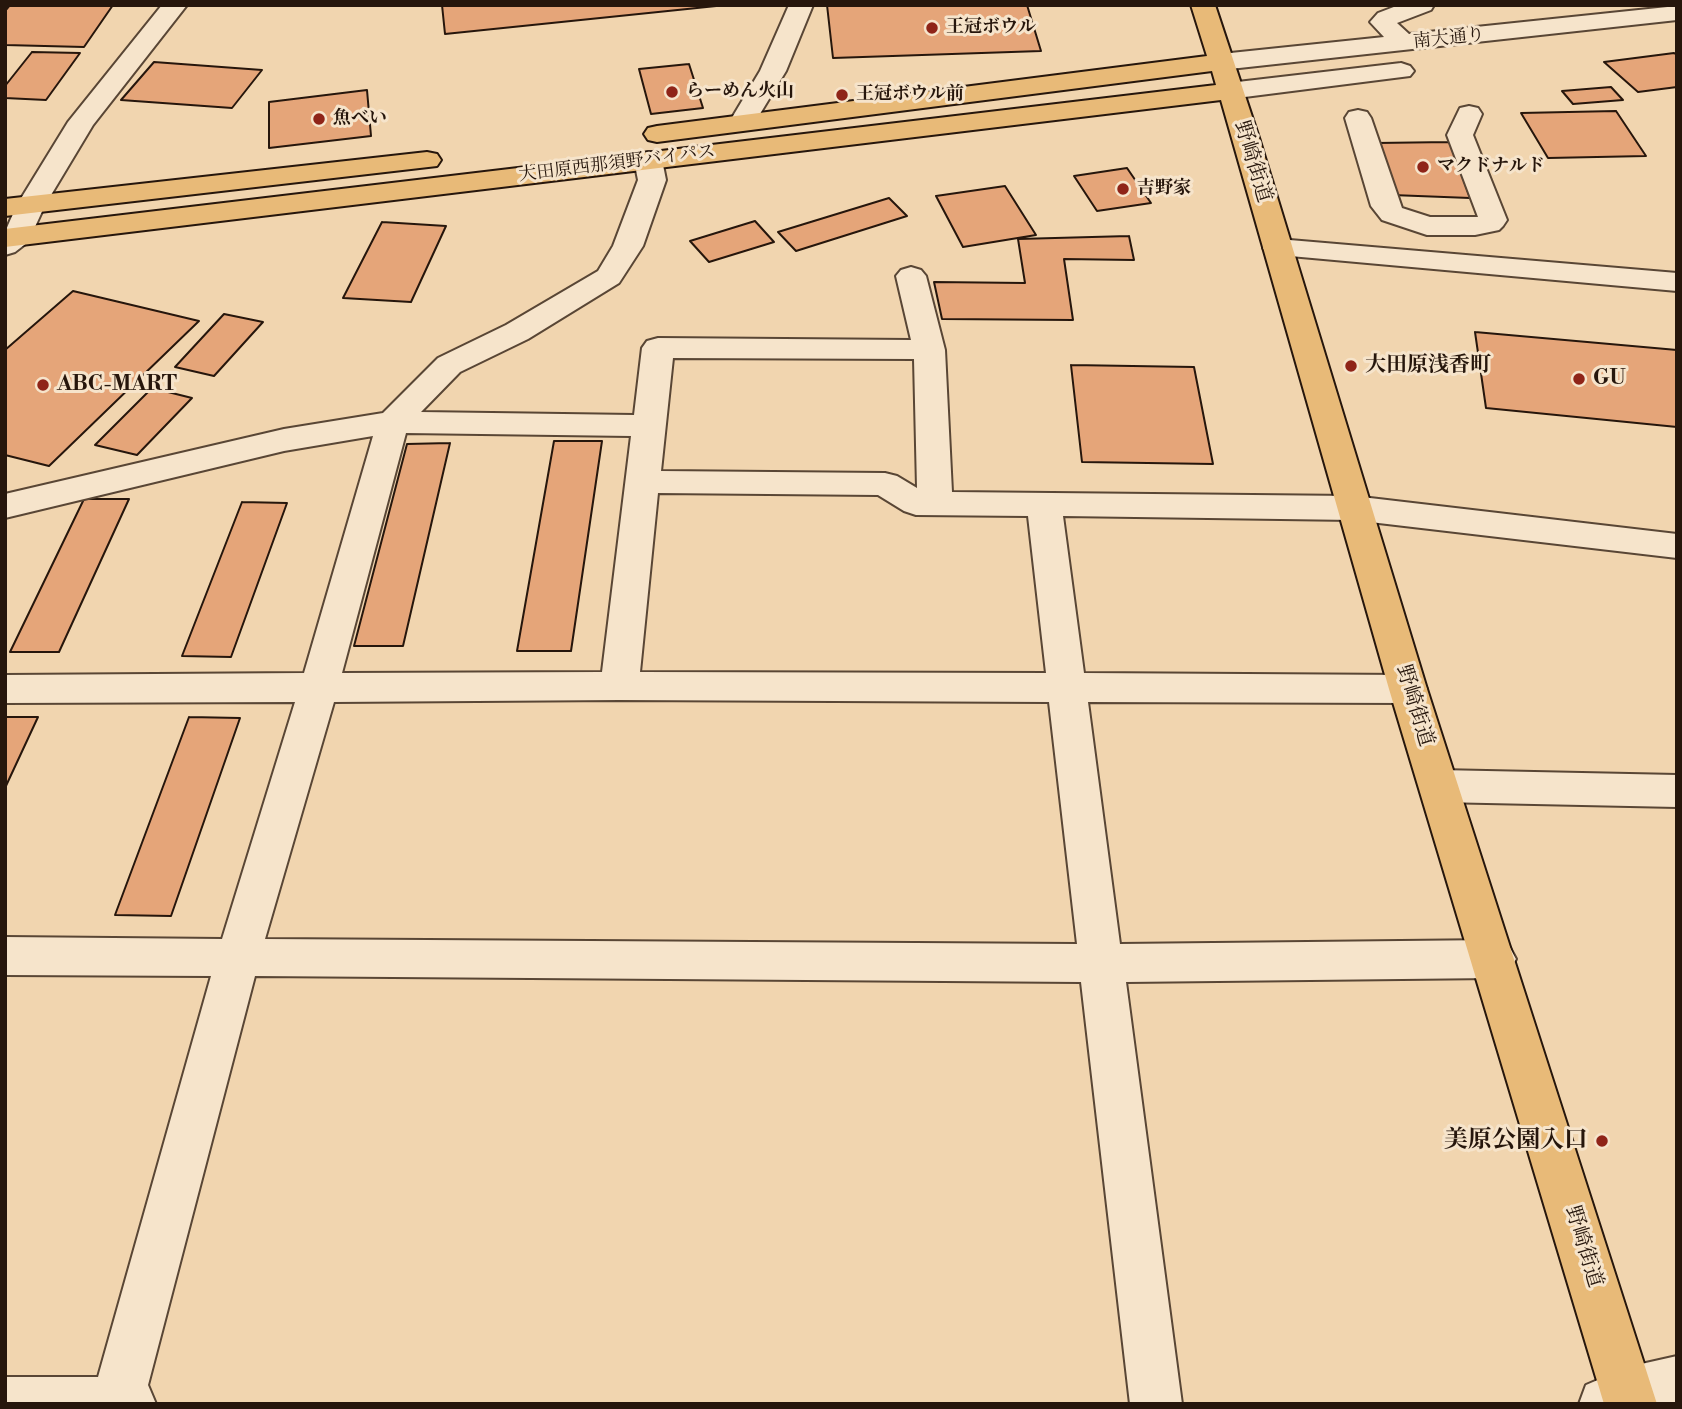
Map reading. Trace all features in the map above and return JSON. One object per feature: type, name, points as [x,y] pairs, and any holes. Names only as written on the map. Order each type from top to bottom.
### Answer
[{"type":"highway","name":"野崎街道","points":[[1203,5],[1247,141],[1408,690],[1635,1396]]},
{"type":"highway","name":"大田原西那須野バイパス","points":[[631,137],[743,121],[1225,77]]},
{"type":"highway","name":"大田原西那須野バイパス","points":[[9,240],[648,160],[1225,77]]},
{"type":"highway","points":[[18,207],[453,157]]},
{"type":"street","points":[[9,240],[18,207],[174,5]]},
{"type":"street","points":[[743,121],[773,71],[801,5]]},
{"type":"street","points":[[1405,44],[1382,22],[1422,5]]},
{"type":"street","name":"南大通り","points":[[1225,77],[1405,44],[1677,13]]},
{"type":"street","name":"南大通り","points":[[1498,57],[1677,33]]},
{"type":"street","name":"南大通り","points":[[1225,77],[1425,68]]},
{"type":"street","points":[[1358,118],[1385,206],[1392,214],[1427,226],[1475,226],[1489,224],[1493,220],[1460,135],[1469,114]]},
{"type":"street","points":[[117,1404],[238,957],[319,687],[393,422],[449,365],[517,332],[609,277],[628,246],[652,180],[648,160]]},
{"type":"street","points":[[1278,248],[1677,282]]},
{"type":"street","points":[[911,275],[929,350],[935,503]]},
{"type":"street","points":[[619,686],[658,348],[929,350]]},
{"type":"street","points":[[5,506],[284,440],[393,422],[650,426]]},
{"type":"street","points":[[644,482],[885,484],[916,503],[1353,508],[1677,546]]},
{"type":"street","points":[[1044,504],[1156,1404]]},
{"type":"street","points":[[5,689],[619,686],[1408,690]]},
{"type":"street","points":[[1439,786],[1677,791]]},
{"type":"street","points":[[5,956],[1100,963],[1494,959]]},
{"type":"street","points":[[5,1403],[130,1404]]},
{"type":"building","points":[[10,5],[113,5],[84,47],[5,45],[5,11]]},
{"type":"building","points":[[442,5],[726,5],[445,34]]},
{"type":"building","name":"王冠ボウル","points":[[827,5],[1027,5],[1041,51],[833,58]]},
{"type":"building","points":[[32,52],[80,53],[46,100],[5,98],[5,86]]},
{"type":"building","points":[[1674,53],[1677,55],[1677,87],[1638,92],[1604,62]]},
{"type":"building","points":[[154,62],[262,70],[232,108],[121,100]]},
{"type":"building","points":[[689,64],[703,108],[651,114],[639,69]]},
{"type":"building","points":[[1611,87],[1623,100],[1573,104],[1562,91]]},
{"type":"building","name":"魚べい","points":[[367,90],[371,136],[269,148],[269,102]]},
{"type":"building","points":[[1616,111],[1646,156],[1548,158],[1521,113]]},
{"type":"building","points":[[1450,142],[1470,198],[1392,195],[1376,143]]},
{"type":"building","points":[[1127,168],[1151,203],[1097,211],[1074,176]]},
{"type":"building","points":[[1005,186],[1036,235],[963,247],[936,196]]},
{"type":"building","points":[[889,198],[907,216],[796,251],[778,232]]},
{"type":"building","points":[[755,221],[774,242],[709,262],[690,241]]},
{"type":"building","points":[[382,222],[446,226],[411,302],[343,298]]},
{"type":"building","points":[[1129,236],[1134,260],[1064,259],[1073,320],[942,319],[934,282],[1025,283],[1018,239]]},
{"type":"building","points":[[73,291],[199,321],[49,466],[5,455],[5,350]]},
{"type":"building","points":[[224,314],[263,322],[214,376],[175,367]]},
{"type":"building","name":"GU","points":[[1475,332],[1677,350],[1677,427],[1486,408]]},
{"type":"building","points":[[1071,365],[1194,367],[1213,464],[1082,462]]},
{"type":"building","points":[[152,388],[192,398],[137,455],[95,445]]},
{"type":"building","points":[[554,441],[602,441],[571,651],[517,651]]},
{"type":"building","points":[[450,443],[403,646],[354,646],[407,444]]},
{"type":"building","points":[[84,499],[129,499],[59,652],[10,652]]},
{"type":"building","points":[[242,502],[287,503],[231,657],[182,656]]},
{"type":"building","points":[[5,717],[38,717],[5,788]]},
{"type":"building","points":[[189,717],[240,718],[171,916],[115,915]]},
{"type":"place","name":"王冠ボウル","points":[[932,28]]},
{"type":"place","name":"らーめん火山","points":[[672,92]]},
{"type":"place","name":"王冠ボウル前","points":[[842,95]]},
{"type":"place","name":"魚べい","points":[[319,119]]},
{"type":"place","name":"マクドナルド","points":[[1423,167]]},
{"type":"place","name":"吉野家","points":[[1123,189]]},
{"type":"place","name":"大田原浅香町","points":[[1351,366]]},
{"type":"place","name":"GU","points":[[1579,379]]},
{"type":"place","name":"ABC-MART","points":[[43,385]]},
{"type":"place","name":"美原公園入口","points":[[1602,1141]]}]
